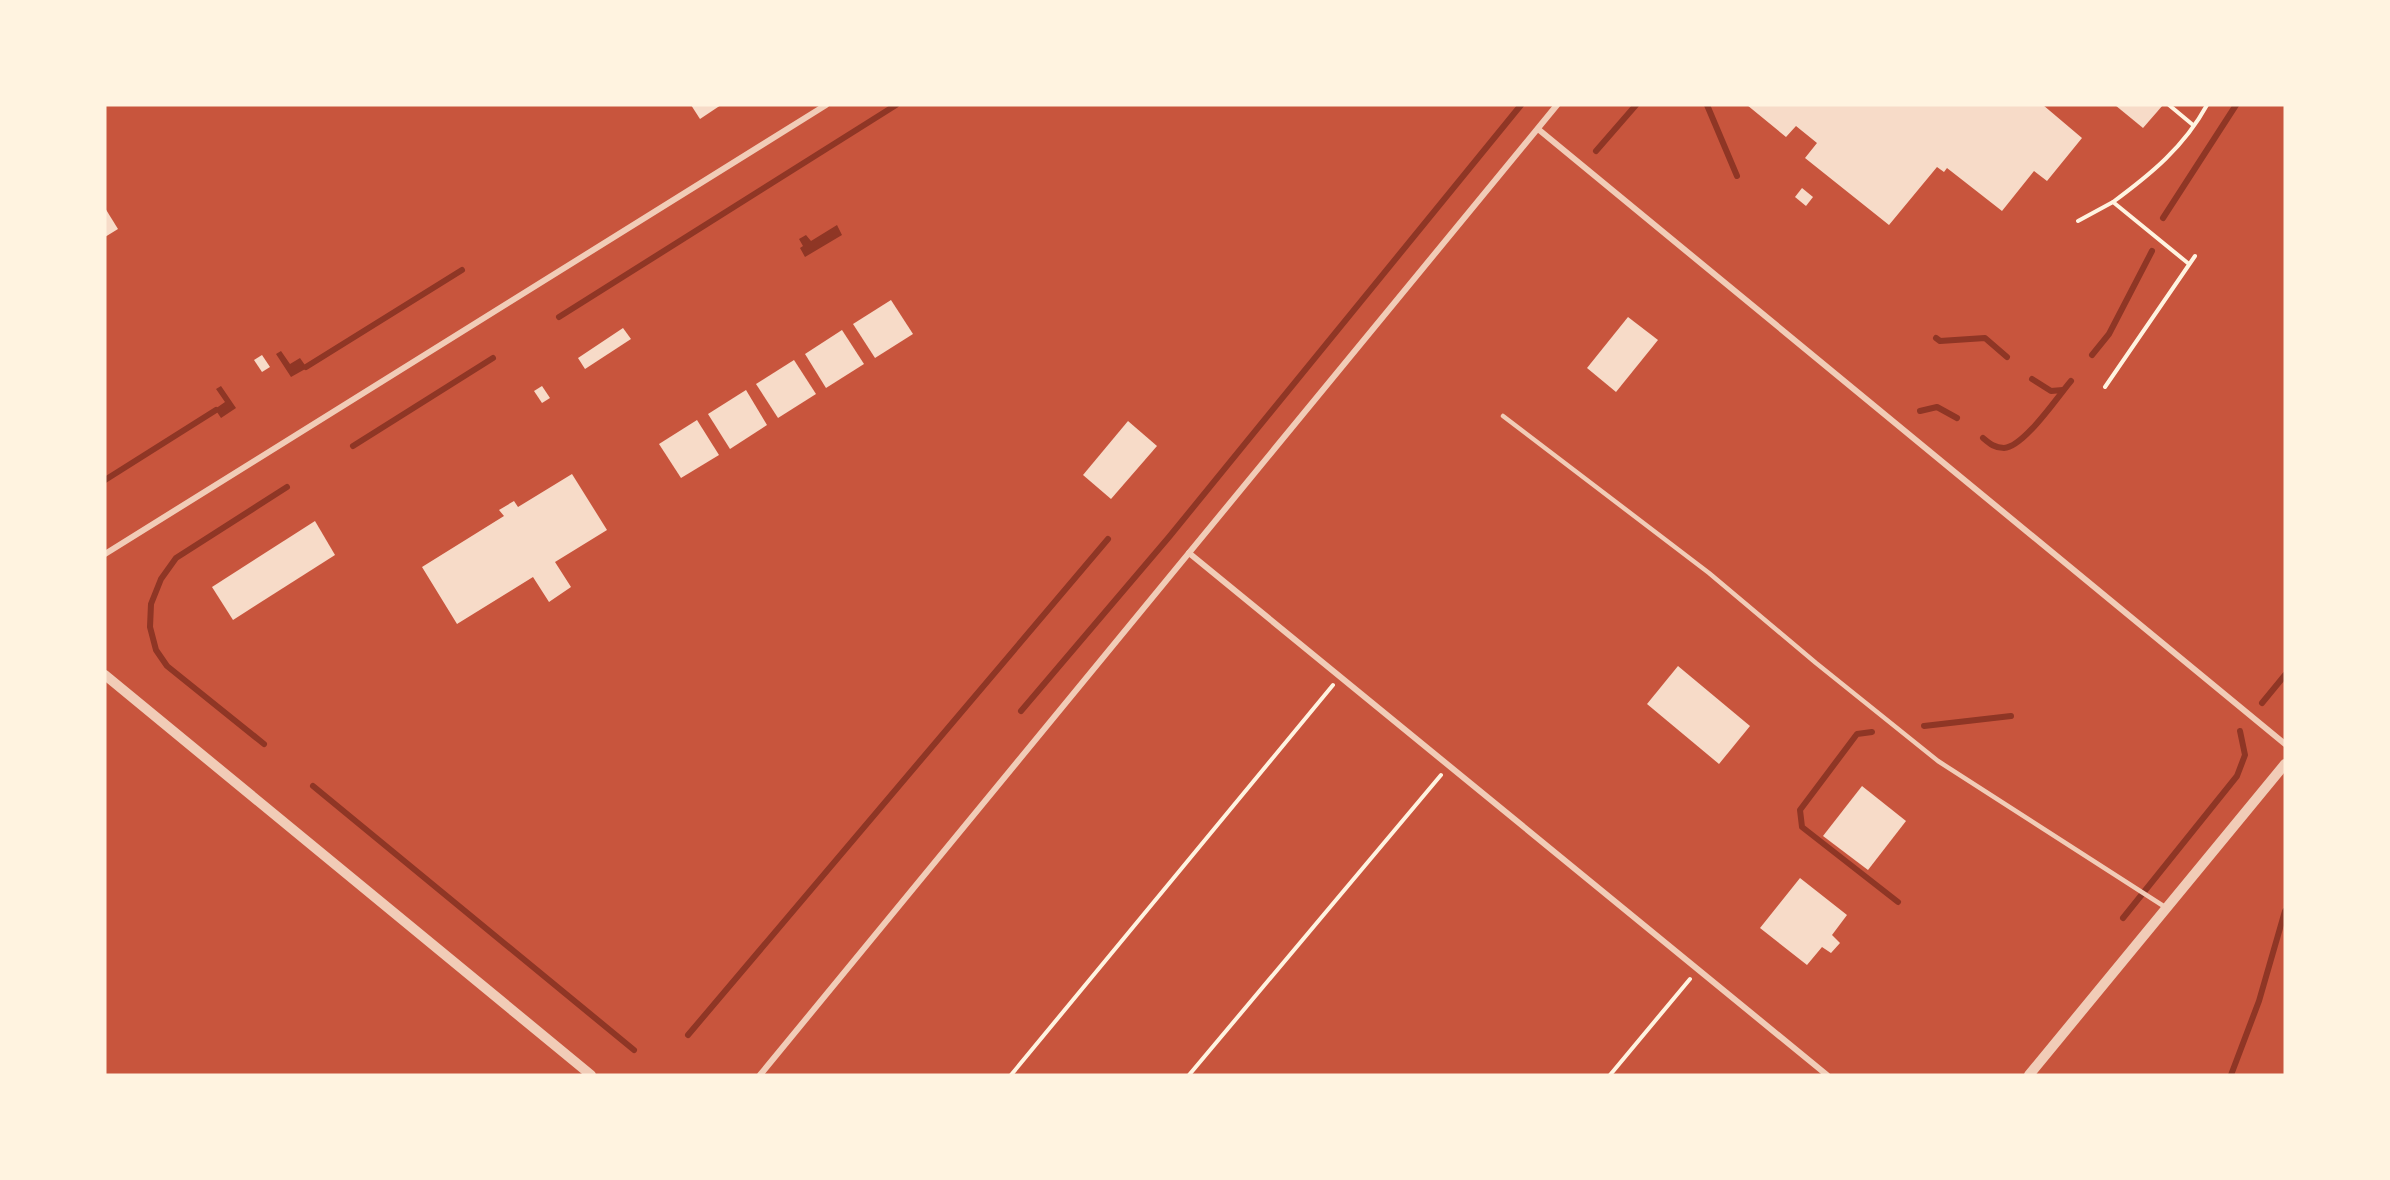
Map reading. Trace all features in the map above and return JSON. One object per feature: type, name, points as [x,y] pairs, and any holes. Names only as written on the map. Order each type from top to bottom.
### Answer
[{"type":"street","points":[[105,554],[826,105]]},
{"type":"street","points":[[760,1075],[1557,105]]},
{"type":"street","points":[[1538,129],[2285,744]]},
{"type":"street","points":[[1189,553],[1827,1075]]},
{"type":"street","points":[[105,675],[591,1075]]},
{"type":"street","points":[[2029,1075],[2285,764]]},
{"type":"lane","points":[[1503,416],[1709,573],[1938,761],[2165,908]]},
{"type":"path","points":[[2169,105],[2193,125]]},
{"type":"path","points":[[2078,221],[2113,202],[2159,167],[2183,141],[2207,105]]},
{"type":"path","points":[[2113,202],[2189,264]]},
{"type":"path","points":[[2105,387],[2195,256]]},
{"type":"path","points":[[1011,1075],[1341,676]]},
{"type":"path","points":[[1189,1075],[1450,765]]},
{"type":"path","points":[[1610,1075],[1699,968]]},
{"type":"shaded area","points":[[837,225],[842,235],[805,257],[800,248],[803,246],[799,239],[806,235],[811,241]]},
{"type":"shaded area","points":[[281,351],[290,364],[300,358],[307,368],[291,377],[276,354]]},
{"type":"shaded area","points":[[221,386],[236,408],[221,418],[215,409],[225,402],[216,389]]},
{"type":"building","points":[[691,105],[721,105],[700,119]]},
{"type":"building","points":[[1747,105],[2043,105],[2082,138],[2047,181],[2034,171],[2002,211],[1947,168],[1944,172],[1937,167],[1889,225],[1805,158],[1817,143],[1796,126],[1786,137]]},
{"type":"building","points":[[2115,105],[2163,105],[2143,128]]},
{"type":"building","points":[[1802,188],[1813,197],[1806,206],[1795,197]]},
{"type":"building","points":[[105,208],[118,229],[105,237]]},
{"type":"building","points":[[891,300],[913,334],[875,358],[853,324]]},
{"type":"building","points":[[1628,317],[1658,340],[1616,392],[1587,368]]},
{"type":"building","points":[[623,328],[631,339],[585,369],[578,358]]},
{"type":"building","points":[[842,330],[864,364],[826,388],[805,354]]},
{"type":"building","points":[[262,355],[270,367],[262,372],[254,360]]},
{"type":"building","points":[[794,360],[816,394],[778,418],[756,384]]},
{"type":"building","points":[[542,386],[550,398],[542,403],[534,391]]},
{"type":"building","points":[[746,390],[767,425],[730,449],[708,414]]},
{"type":"building","points":[[697,420],[719,455],[681,478],[659,444]]},
{"type":"building","points":[[1128,421],[1157,446],[1111,499],[1083,475]]},
{"type":"building","points":[[572,474],[607,530],[555,562],[571,587],[549,602],[533,577],[457,624],[422,567],[504,516],[499,510],[514,501],[518,507]]},
{"type":"building","points":[[315,521],[335,555],[233,620],[212,587]]},
{"type":"building","points":[[1678,666],[1750,726],[1719,764],[1647,704]]},
{"type":"building","points":[[1862,786],[1906,821],[1868,870],[1823,836]]},
{"type":"building","points":[[1800,878],[1847,915],[1832,935],[1840,943],[1831,953],[1822,947],[1807,965],[1760,928]]},
{"type":"waterway","points":[[559,317],[896,105]]},
{"type":"waterway","points":[[1021,711],[1169,537],[1521,105]]},
{"type":"waterway","points":[[1596,151],[1636,105]]},
{"type":"waterway","points":[[1707,105],[1737,176]]},
{"type":"waterway","points":[[2163,218],[2236,105]]},
{"type":"waterway","points":[[2092,355],[2109,334],[2152,251]]},
{"type":"waterway","points":[[306,367],[462,270]]},
{"type":"waterway","points":[[1936,338],[1940,341],[1985,338],[2007,357]]},
{"type":"waterway","points":[[353,446],[493,358]]},
{"type":"waterway","points":[[2032,379],[2051,391],[2063,390]]},
{"type":"waterway","points":[[1983,438],[1998,447],[2004,448],[2012,445],[2031,430],[2071,381]]},
{"type":"waterway","points":[[1920,411],[1937,407],[1957,418]]},
{"type":"waterway","points":[[105,480],[216,410]]},
{"type":"waterway","points":[[264,744],[167,666],[156,650],[150,627],[151,604],[161,579],[176,558],[287,487]]},
{"type":"waterway","points":[[688,1035],[1108,539]]},
{"type":"waterway","points":[[2262,703],[2285,675]]},
{"type":"waterway","points":[[1924,726],[2011,716]]},
{"type":"waterway","points":[[2123,918],[2237,776],[2245,755],[2240,731]]},
{"type":"waterway","points":[[1872,732],[1857,734],[1800,810],[1802,827],[1898,902]]},
{"type":"waterway","points":[[313,786],[634,1050]]},
{"type":"waterway","points":[[2231,1075],[2259,1001],[2285,911]]}]
